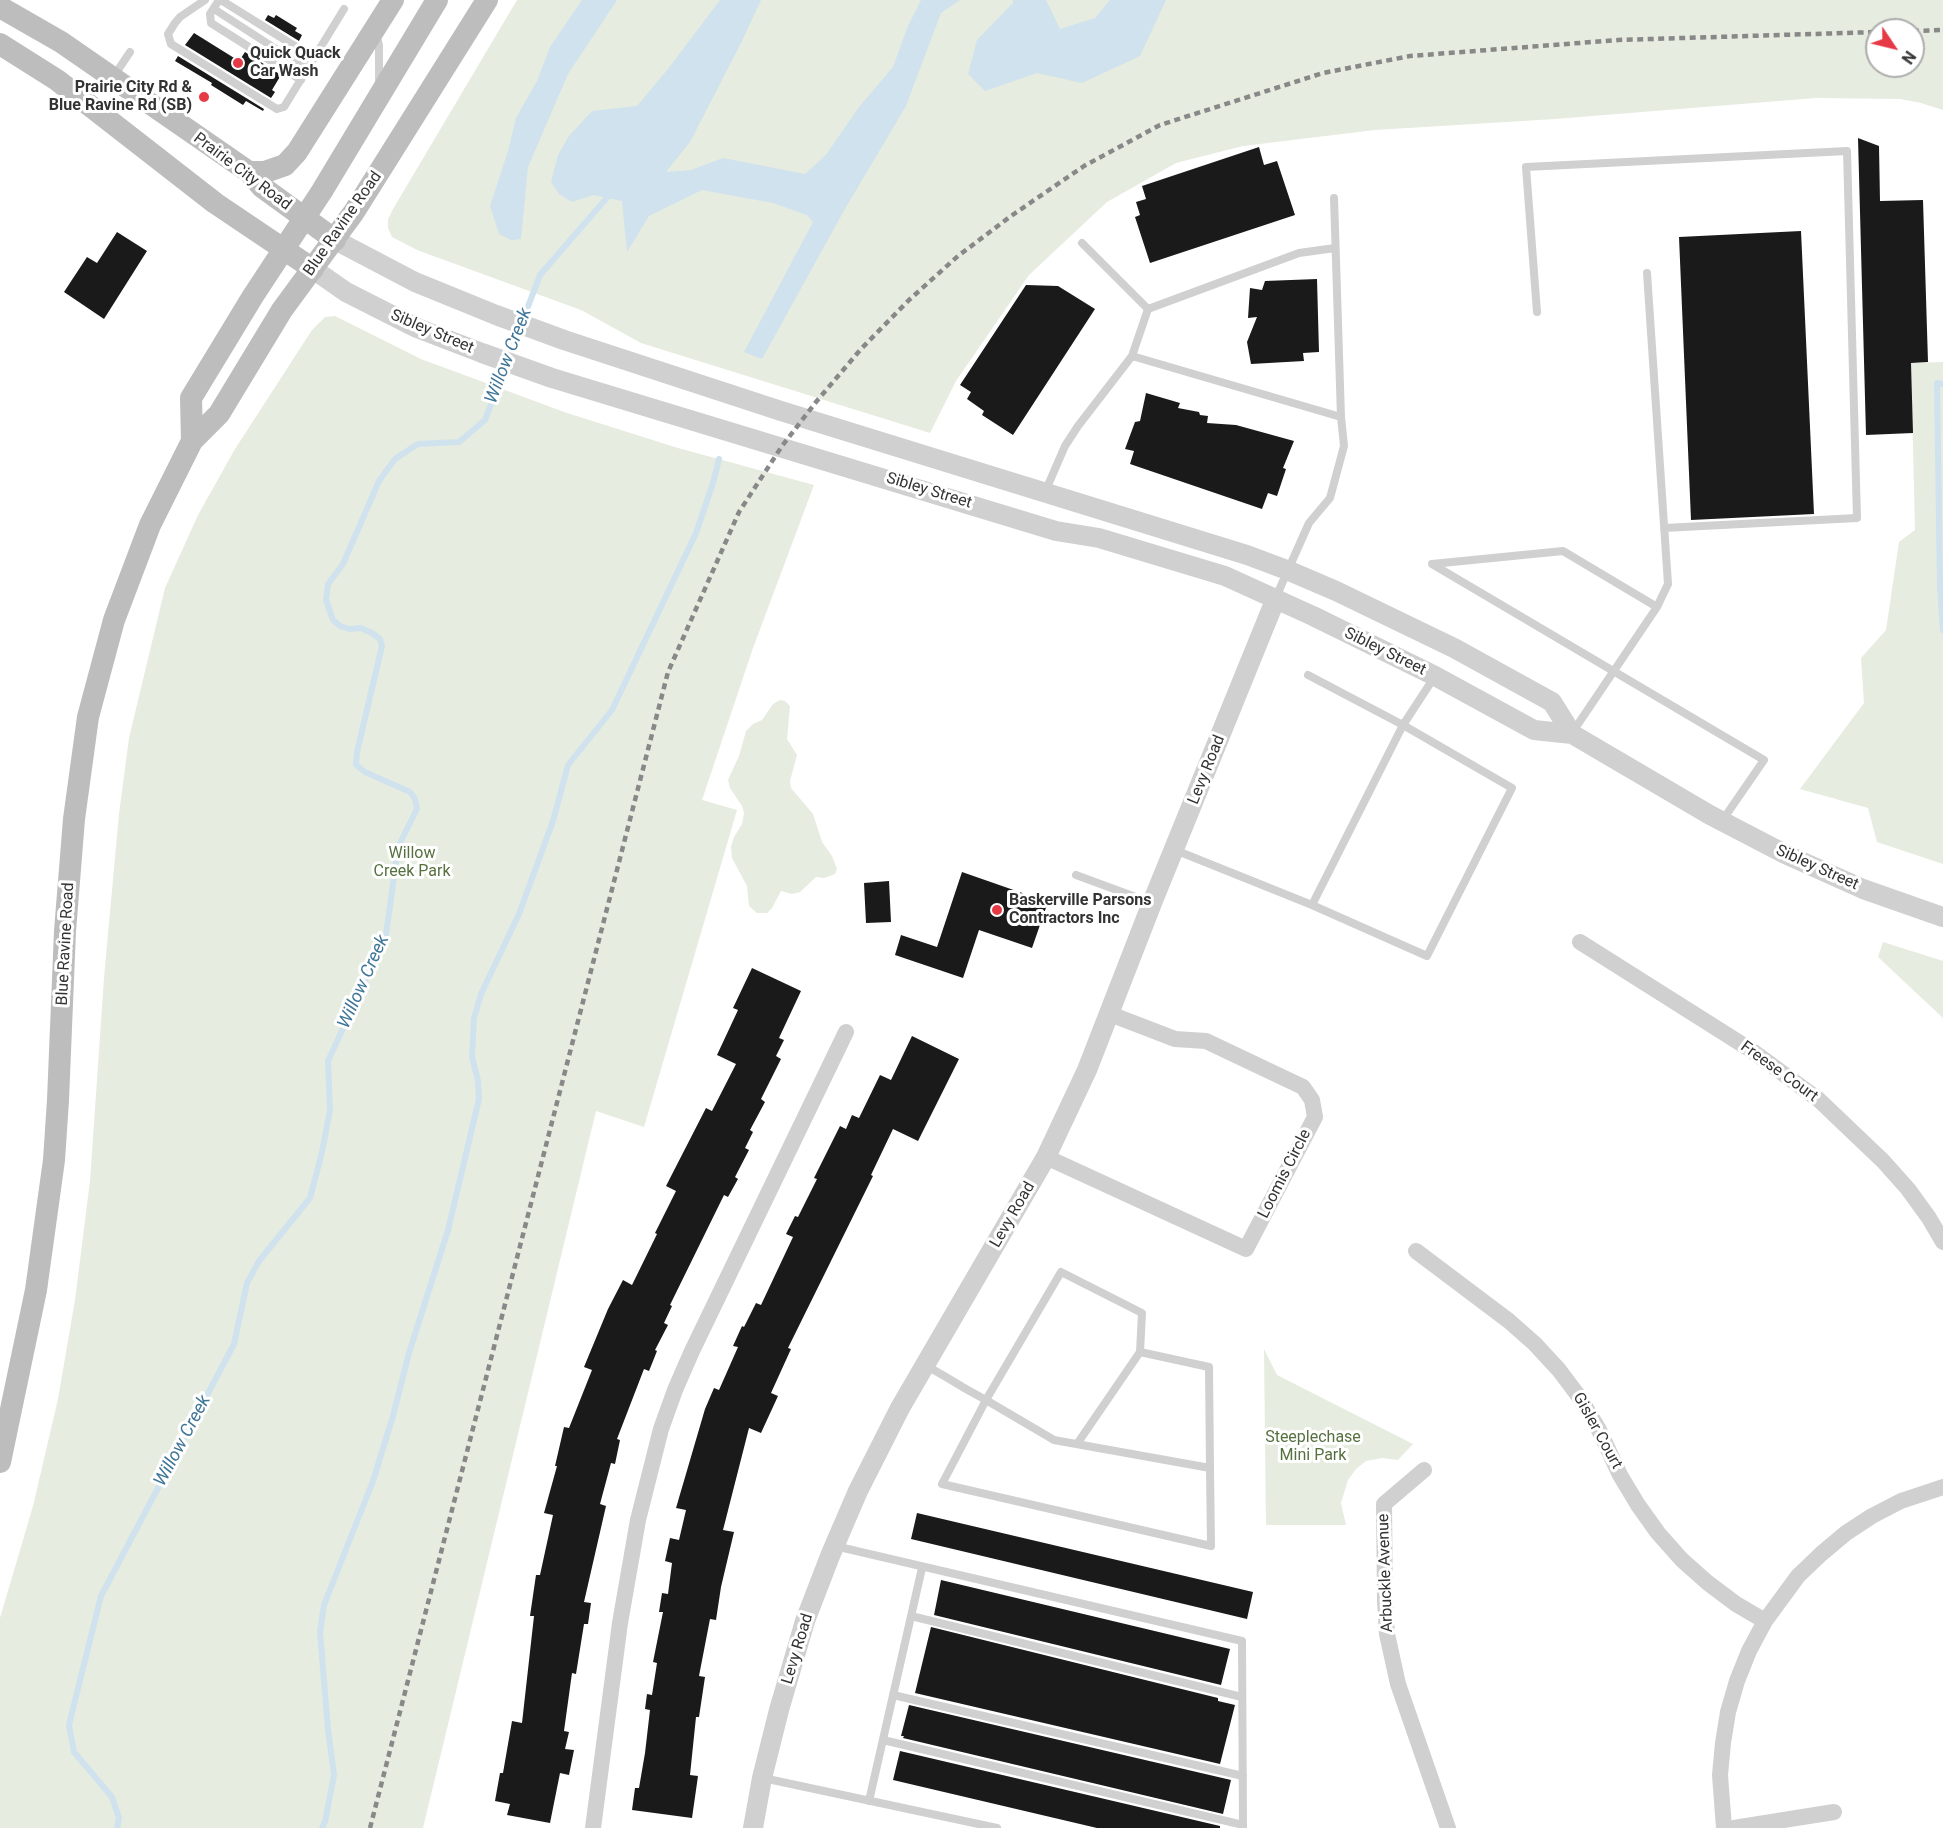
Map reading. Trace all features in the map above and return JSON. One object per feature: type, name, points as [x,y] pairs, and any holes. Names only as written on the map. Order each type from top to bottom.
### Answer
[{"type":"main road","points":[[249,172],[265,172],[285,165],[297,152],[393,0]]},
{"type":"main road","name":"Blue Ravine Road","points":[[192,441],[191,398],[379,98],[437,0]]},
{"type":"main road","name":"Blue Ravine Road","points":[[0,1462],[36,1290],[54,1160],[65,931],[74,819],[88,717],[104,653],[128,578],[150,525],[192,441],[219,414],[282,310],[354,212],[487,0]]},
{"type":"main road","name":"Prairie City Road","points":[[0,7],[61,42],[249,172],[262,187],[304,218]]},
{"type":"main road","points":[[0,44],[57,80],[215,203],[284,249]]},
{"type":"main road","name":"Sibley Street","points":[[304,218],[335,240]]},
{"type":"main road","name":"Sibley Street","points":[[284,249],[313,269]]},
{"type":"street","name":"Sibley Street","points":[[335,240],[415,282],[564,340],[781,411],[1247,555],[1287,570],[1454,648],[1552,702],[1572,734]]},
{"type":"street","name":"Sibley Street","points":[[313,269],[346,292],[387,313],[442,338],[552,378],[1056,531],[1111,541],[1225,576],[1276,598],[1435,676],[1534,730],[1572,734],[1722,821],[1785,854],[1863,889],[1943,917]]},
{"type":"street","name":"Levy Road","points":[[753,1828],[778,1710],[805,1621],[834,1546],[858,1491],[900,1408],[1046,1158],[1110,1014],[1152,903],[1276,598]]},
{"type":"street","name":"Freese Court","points":[[1580,942],[1751,1050],[1819,1100],[1883,1161],[1908,1189],[1943,1242]]},
{"type":"street","name":"Loomis Circle","points":[[1046,1158],[1246,1249],[1315,1117],[1312,1100],[1303,1087],[1206,1041],[1174,1039],[1110,1014]]},
{"type":"street","points":[[593,1828],[620,1623],[638,1520],[661,1430],[692,1351],[846,1032]]},
{"type":"street","name":"Gisler Court","points":[[1416,1251],[1509,1321],[1535,1344],[1580,1398],[1598,1428],[1620,1475],[1658,1533],[1682,1560],[1708,1583],[1736,1604],[1765,1621]]},
{"type":"street","name":"Arbuckle Avenue","points":[[1424,1470],[1384,1504],[1385,1600],[1388,1634],[1398,1684],[1448,1828]]},
{"type":"street","points":[[1724,1828],[1720,1775],[1728,1712],[1737,1681],[1765,1621],[1798,1576],[1846,1533],[1901,1501],[1943,1486]]},
{"type":"street","points":[[1734,1828],[1834,1812]]},
{"type":"lane","points":[[205,0],[175,23],[168,34],[171,44],[277,109],[284,107],[344,9]]},
{"type":"lane","points":[[301,80],[213,25],[209,17],[220,0],[314,58]]},
{"type":"lane","points":[[214,9],[308,69]]},
{"type":"lane","points":[[374,28],[379,45],[379,98]]},
{"type":"lane","points":[[113,78],[130,52]]},
{"type":"lane","points":[[1537,312],[1526,167],[1846,151],[1857,518],[1664,528]]},
{"type":"lane","points":[[1276,598],[1309,523],[1330,498],[1344,446],[1341,417],[1334,198]]},
{"type":"lane","points":[[1082,243],[1148,309]]},
{"type":"lane","points":[[1148,309],[1299,253],[1335,248]]},
{"type":"lane","points":[[1572,734],[1657,607],[1668,584],[1647,273]]},
{"type":"lane","points":[[1045,492],[1065,446],[1132,356],[1148,309]]},
{"type":"lane","points":[[1132,356],[1341,417]]},
{"type":"lane","points":[[1657,607],[1563,551],[1432,564],[1764,760],[1722,821]]},
{"type":"lane","points":[[1174,850],[1312,905],[1427,956],[1512,788],[1403,725],[1308,675]]},
{"type":"lane","points":[[1312,905],[1403,725],[1435,676]]},
{"type":"lane","points":[[1076,875],[1152,903]]},
{"type":"lane","points":[[1077,1444],[1140,1352],[1142,1313],[1061,1272],[986,1400],[942,1484],[1211,1546],[1209,1367],[1140,1352]]},
{"type":"lane","points":[[925,1365],[1054,1440],[1210,1468]]},
{"type":"lane","points":[[834,1546],[1242,1641],[1243,1826],[883,1740]]},
{"type":"lane","points":[[869,1801],[922,1568]]},
{"type":"lane","points":[[911,1616],[1242,1697]]},
{"type":"lane","points":[[893,1695],[1243,1776]]},
{"type":"lane","points":[[762,1778],[997,1828]]},
{"type":"green space","points":[[517,0],[1943,0],[1943,110],[1900,99],[1816,98],[1555,119],[1375,130],[1243,146],[1176,163],[1107,202],[1029,275],[956,381],[930,433],[641,343],[581,310],[417,250],[392,237],[388,228],[388,219]]},
{"type":"green space","name":"Willow Creek Park","points":[[335,316],[421,359],[567,413],[678,448],[814,485],[753,648],[702,800],[737,810],[644,1127],[596,1111],[423,1828],[0,1828],[0,1618],[33,1506],[58,1399],[75,1300],[90,1181],[104,978],[119,814],[129,738],[165,588],[198,515],[235,449],[312,330],[325,317]]},
{"type":"green space","points":[[1943,362],[1943,864],[1877,842],[1868,808],[1800,789],[1864,703],[1861,658],[1886,630],[1899,542],[1915,530],[1911,363]]},
{"type":"green space","points":[[780,700],[790,706],[787,739],[797,755],[790,781],[791,788],[813,814],[822,842],[832,856],[837,869],[835,874],[824,878],[816,877],[800,892],[792,894],[781,891],[767,913],[757,913],[749,906],[747,886],[732,858],[731,847],[742,824],[744,813],[728,780],[739,756],[746,731],[753,724],[762,720],[773,704]]},
{"type":"green space","points":[[1883,942],[1943,961],[1943,1018],[1878,957]]},
{"type":"green space","name":"Steeplechase Mini Park","points":[[1264,1349],[1277,1375],[1413,1444],[1398,1460],[1382,1458],[1366,1461],[1356,1469],[1348,1480],[1341,1503],[1346,1525],[1266,1525]]},
{"type":"water","points":[[582,0],[617,0],[568,74],[528,167],[521,239],[511,240],[499,234],[490,206],[516,118],[537,81],[550,47]]},
{"type":"water","points":[[720,0],[761,0],[690,142],[666,172],[691,170],[723,158],[805,174],[826,155],[859,107],[893,67],[908,26],[921,0],[960,0],[941,13],[906,106],[846,207],[762,359],[744,352],[813,222],[807,215],[773,203],[702,190],[649,216],[627,252],[622,201],[593,195],[572,202],[559,194],[551,182],[558,155],[569,136],[592,111],[637,106]]},
{"type":"water","points":[[1013,0],[1046,0],[1060,29],[1095,18],[1110,0],[1166,0],[1140,56],[1082,83],[1037,73],[985,91],[968,74],[977,40],[1013,3]]},
{"type":"building","points":[[268,15],[274,18],[276,15],[297,28],[295,31],[302,35],[299,41],[265,20]]},
{"type":"building","points":[[194,33],[239,61],[245,52],[281,75],[272,90],[275,92],[271,98],[185,45]]},
{"type":"building","points":[[178,56],[264,109],[263,111],[246,101],[243,105],[211,85],[212,83],[175,61]]},
{"type":"building","points":[[1858,138],[1879,146],[1880,201],[1923,200],[1928,362],[1911,363],[1913,433],[1866,435]]},
{"type":"building","points":[[1259,147],[1264,165],[1277,161],[1295,215],[1150,263],[1135,217],[1140,215],[1136,202],[1146,199],[1142,186]]},
{"type":"building","points":[[1801,231],[1814,514],[1691,520],[1679,237]]},
{"type":"building","points":[[117,232],[147,251],[104,319],[64,292],[87,257],[97,263]]},
{"type":"building","points":[[1317,279],[1319,352],[1303,353],[1304,361],[1251,364],[1247,342],[1257,317],[1248,318],[1250,288],[1262,290],[1265,281]]},
{"type":"building","points":[[1026,285],[1058,286],[1095,309],[1013,435],[982,415],[984,411],[967,399],[971,392],[960,385]]},
{"type":"building","points":[[1146,393],[1180,403],[1178,408],[1208,416],[1207,423],[1236,425],[1294,441],[1283,468],[1286,469],[1277,496],[1268,493],[1262,509],[1130,464],[1134,451],[1125,449],[1135,422],[1140,421]]},
{"type":"building","name":"Baskerville Parsons Contractors Inc","points":[[962,872],[1048,902],[1032,948],[979,930],[963,978],[895,955],[901,935],[937,947]]},
{"type":"building","points":[[889,881],[891,922],[866,923],[864,883]]},
{"type":"building","points":[[752,968],[801,991],[779,1038],[784,1040],[776,1056],[781,1059],[761,1099],[765,1102],[750,1130],[753,1132],[745,1148],[749,1150],[735,1177],[738,1179],[728,1197],[724,1195],[670,1305],[672,1306],[664,1323],[668,1325],[655,1350],[657,1351],[649,1371],[644,1369],[617,1439],[620,1440],[615,1464],[611,1463],[600,1504],[606,1506],[584,1602],[591,1603],[588,1624],[584,1624],[576,1674],[572,1673],[564,1731],[569,1732],[565,1749],[574,1750],[569,1775],[560,1773],[550,1823],[507,1815],[510,1804],[495,1801],[500,1773],[503,1773],[512,1721],[522,1723],[534,1616],[530,1616],[536,1575],[540,1575],[553,1515],[544,1513],[557,1466],[555,1466],[564,1427],[569,1428],[592,1370],[584,1367],[608,1309],[623,1280],[632,1285],[676,1191],[666,1186],[706,1108],[712,1111],[736,1064],[717,1055],[738,1010],[733,1008]]},
{"type":"building","points":[[912,1036],[959,1059],[918,1141],[893,1129],[871,1175],[873,1176],[788,1348],[791,1349],[771,1393],[778,1396],[761,1433],[749,1428],[723,1530],[734,1532],[716,1620],[710,1619],[699,1676],[705,1677],[699,1717],[696,1717],[690,1775],[698,1776],[692,1818],[632,1810],[635,1788],[639,1788],[645,1753],[650,1710],[645,1709],[647,1694],[652,1695],[657,1663],[653,1662],[663,1612],[659,1612],[662,1593],[668,1594],[672,1563],[665,1561],[670,1538],[679,1540],[686,1510],[676,1508],[705,1409],[714,1388],[719,1390],[738,1347],[733,1346],[742,1326],[744,1327],[756,1303],[761,1305],[793,1237],[786,1234],[795,1216],[798,1217],[817,1179],[814,1178],[840,1126],[846,1129],[852,1115],[859,1118],[880,1075],[891,1080]]},
{"type":"building","points":[[917,1513],[1253,1592],[1247,1619],[911,1539]]},
{"type":"building","points":[[941,1580],[1230,1649],[1221,1685],[934,1615]]},
{"type":"building","points":[[931,1627],[1218,1698],[1218,1701],[1235,1705],[1220,1764],[915,1693]]},
{"type":"building","points":[[909,1705],[1231,1780],[1223,1814],[903,1738],[904,1736],[901,1736]]},
{"type":"building","points":[[900,1751],[1220,1826],[1220,1828],[1097,1828],[893,1780]]},
{"type":"waterway","name":"Willow Creek","points":[[117,1828],[119,1818],[112,1797],[74,1752],[69,1725],[101,1596],[234,1344],[247,1283],[259,1261],[310,1198],[330,1110],[328,1061],[386,935],[398,847],[417,809],[415,799],[410,792],[365,772],[356,765],[382,646],[380,639],[372,633],[361,628],[350,629],[340,626],[333,620],[326,600],[328,584],[343,564],[379,481],[395,459],[418,444],[459,442],[485,420],[540,275],[611,193]]},
{"type":"waterway","points":[[1943,384],[1937,383],[1940,588],[1943,630]]},
{"type":"waterway","points":[[322,1828],[334,1775],[320,1632],[324,1605],[373,1481],[409,1353],[448,1230],[479,1099],[478,1081],[472,1057],[474,1018],[481,994],[519,914],[553,821],[568,765],[612,710],[696,533],[719,459]]},
{"type":"railway","points":[[1925,31],[1943,30]]},
{"type":"railway","points":[[370,1828],[668,672],[739,512],[782,446],[816,402],[861,349],[909,300],[958,256],[1084,166],[1160,125],[1323,73],[1410,56],[1618,40],[1865,32]]},
{"type":"place","name":"Quick Quack Car Wash","points":[[238,63]]},
{"type":"place","name":"Prairie City Rd & Blue Ravine Rd (SB)","points":[[204,97]]},
{"type":"place","name":"Baskerville Parsons Contractors Inc","points":[[997,910]]}]
